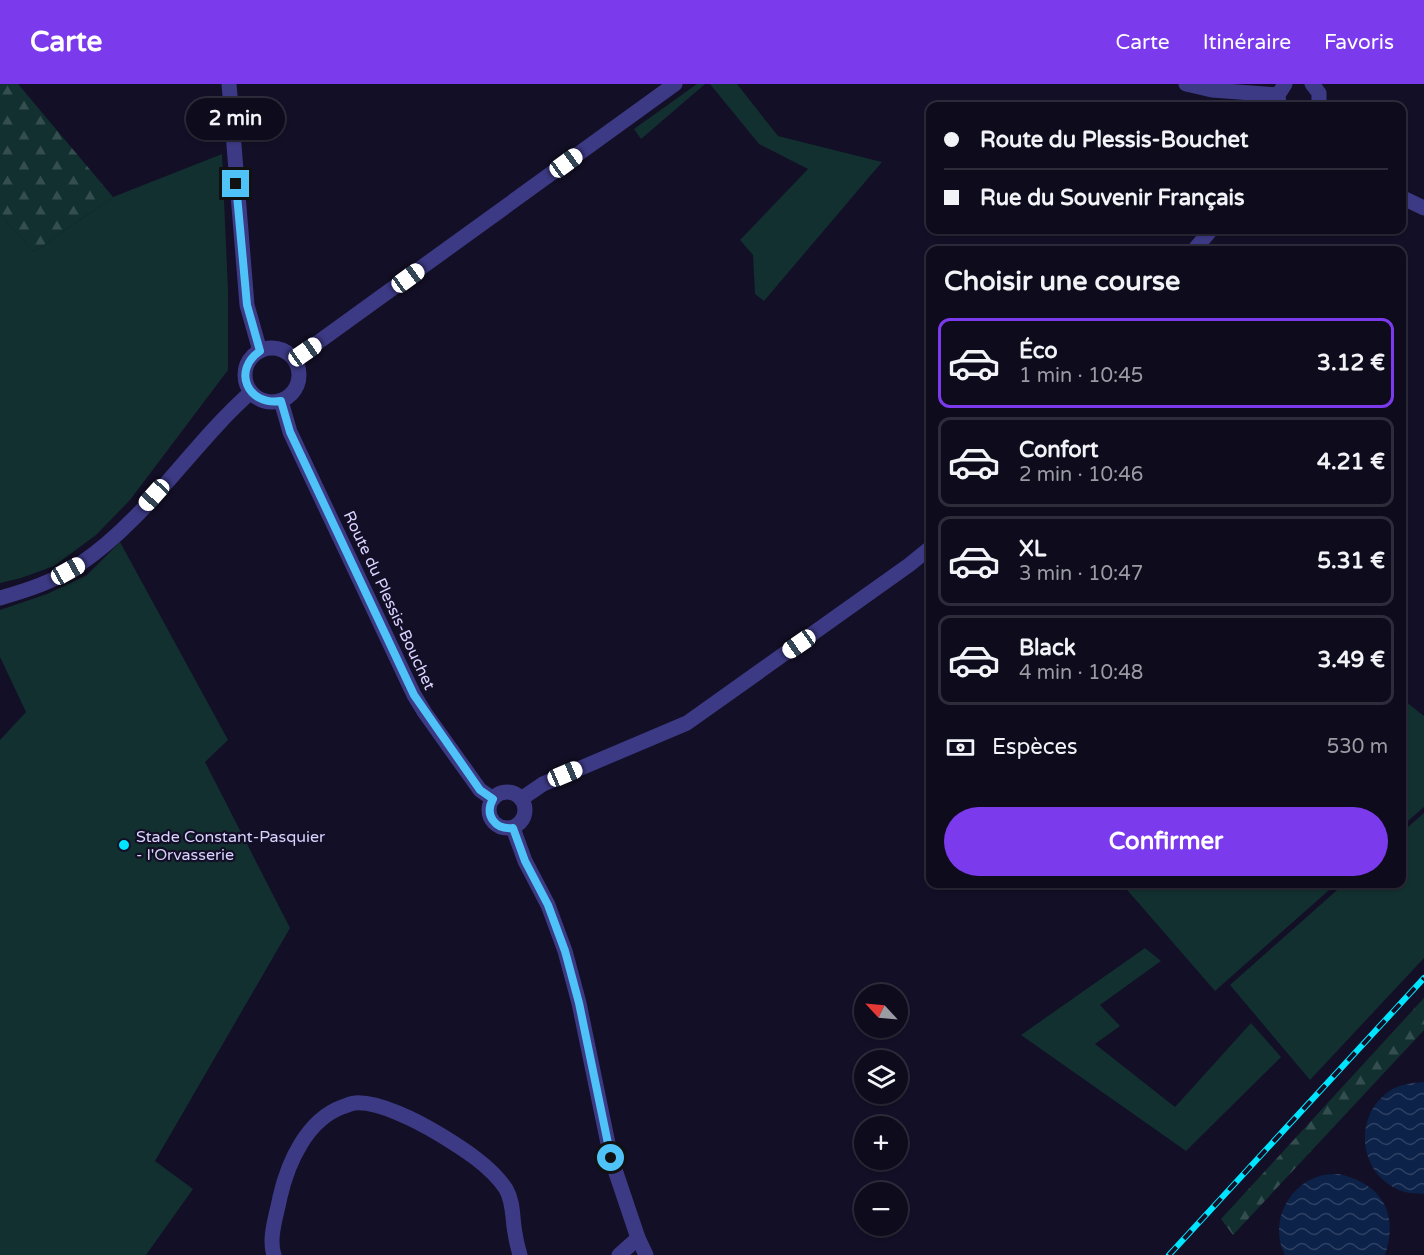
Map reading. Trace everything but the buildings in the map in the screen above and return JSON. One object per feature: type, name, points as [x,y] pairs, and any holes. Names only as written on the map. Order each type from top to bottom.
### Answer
[{"type":"street","points":[[229,84],[247,305],[260,351]]},
{"type":"street","points":[[295,359],[675,84]]},
{"type":"street","points":[[1186,84],[1212,90],[1281,95]]},
{"type":"street","points":[[1318,85],[1319,102]]},
{"type":"street","points":[[1406,199],[1424,208]]},
{"type":"street","points":[[1197,246],[1208,234]]},
{"type":"street","points":[[275,348],[283,349],[295,359],[300,373],[293,393],[281,401],[264,401],[251,392],[247,385],[246,369],[253,355],[275,348]]},
{"type":"street","points":[[0,598],[32,589],[57,578],[80,564],[109,541],[140,511],[233,408],[251,392]]},
{"type":"street","name":"Route du Plessis-Bouchet","points":[[281,401],[290,432],[414,695],[480,790],[493,799]]},
{"type":"street","points":[[522,799],[543,784],[687,723],[926,551]]},
{"type":"street","points":[[507,792],[518,795],[522,799],[525,804],[525,815],[522,821],[513,828],[502,828],[492,821],[489,810],[493,799],[507,792]]},
{"type":"street","points":[[513,828],[525,861],[548,905],[565,951],[579,1003],[611,1158],[646,1255]]},
{"type":"street","points":[[274,1255],[272,1250],[274,1225],[292,1162],[309,1131],[329,1112],[355,1103],[383,1107],[425,1125],[459,1146],[491,1172],[506,1189],[513,1205],[514,1233],[520,1255]]},
{"type":"street","points":[[619,1255],[638,1238]]},
{"type":"green space","points":[[0,84],[18,84],[113,197],[34,252],[0,214]]},
{"type":"green space","points":[[697,84],[705,84],[641,139],[634,129]]},
{"type":"green space","points":[[710,84],[737,84],[778,136],[882,162],[764,301],[755,294],[753,255],[740,240],[808,169],[759,144]]},
{"type":"green space","points":[[222,154],[228,291],[228,370],[130,500],[96,535],[54,566],[0,583],[0,214],[34,252],[113,197]]},
{"type":"green space","name":"Stade Constant-Pasquier - l'Orvasserie","points":[[120,542],[228,740],[205,762],[290,928],[155,1161],[193,1189],[146,1255],[0,1255],[0,740],[26,712],[0,657],[0,610],[47,594],[87,575]]},
{"type":"green space","points":[[1406,702],[1424,716],[1424,807],[1406,823]]},
{"type":"green space","points":[[1424,813],[1424,958],[1310,1080],[1230,985],[1339,888],[1406,888],[1406,829]]},
{"type":"green space","points":[[1125,888],[1331,888],[1215,991]]},
{"type":"green space","points":[[1145,948],[1161,961],[1100,1005],[1120,1026],[1095,1044],[1175,1107],[1251,1023],[1281,1057],[1186,1151],[1021,1035]]},
{"type":"green space","points":[[1424,998],[1424,1030],[1233,1235],[1221,1219]]},
{"type":"water","points":[[1424,1082],[1424,1194],[1405,1192],[1390,1185],[1378,1175],[1370,1162],[1365,1132],[1376,1104],[1388,1092],[1410,1083]]},
{"type":"water","points":[[1339,1174],[1366,1185],[1383,1202],[1390,1226],[1385,1255],[1285,1255],[1279,1231],[1280,1219],[1290,1197],[1308,1181],[1322,1175]]},
{"type":"railway","points":[[1169,1255],[1424,978]]},
{"type":"place","name":"Stade Constant-Pasquier - l'Orvasserie","points":[[124,845]]},
{"type":"route","points":[[236,184],[247,305],[260,351],[253,355],[246,369],[247,385],[251,392],[264,401],[281,401],[290,432],[414,695],[480,790],[493,799],[489,810],[492,821],[502,828],[513,828],[525,861],[548,905],[565,951],[579,1003],[611,1158]]}]
